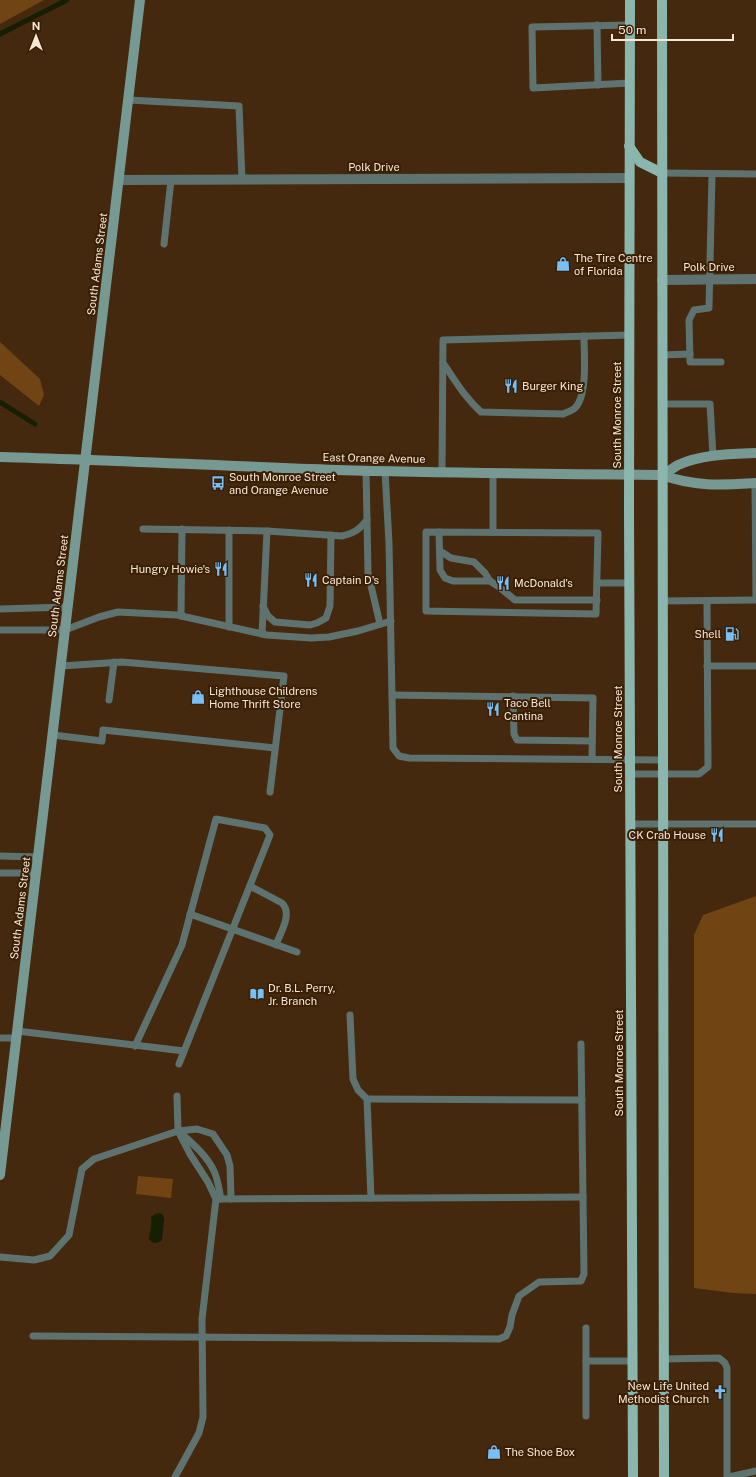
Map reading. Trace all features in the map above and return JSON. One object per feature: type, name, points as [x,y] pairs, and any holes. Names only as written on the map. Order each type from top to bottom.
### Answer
[{"type":"main road","name":"South Adams Street","points":[[0,1175],[3,1123],[17,1035],[140,0]]},
{"type":"main road","name":"South Monroe Street","points":[[630,0],[630,774],[633,1477]]},
{"type":"main road","points":[[662,0],[664,1477]]},
{"type":"main road","points":[[630,146],[640,162],[662,172]]},
{"type":"main road","points":[[662,475],[679,465],[713,456],[756,453]]},
{"type":"main road","name":"East Orange Avenue","points":[[0,457],[385,471],[662,475],[696,484],[718,485],[755,483]]},
{"type":"street","name":"Polk Drive","points":[[119,180],[630,178]]},
{"type":"street","name":"Polk Drive","points":[[662,280],[756,279]]},
{"type":"lane","points":[[597,25],[598,85]]},
{"type":"lane","points":[[630,25],[532,26],[533,88],[630,83]]},
{"type":"lane","points":[[128,100],[239,106],[242,180]]},
{"type":"lane","points":[[662,172],[756,174]]},
{"type":"lane","points":[[712,174],[709,308],[694,310],[689,320],[690,362],[721,362]]},
{"type":"lane","points":[[164,244],[171,180]]},
{"type":"lane","points":[[442,472],[444,340],[630,335]]},
{"type":"lane","points":[[443,363],[464,394],[481,412],[564,414],[574,409],[579,402],[583,390],[584,336]]},
{"type":"lane","points":[[662,355],[690,354]]},
{"type":"lane","points":[[662,404],[710,404],[713,456]]},
{"type":"lane","points":[[366,470],[368,573],[380,624]]},
{"type":"lane","points":[[385,471],[389,543],[393,748],[399,756],[409,758],[663,760]]},
{"type":"lane","points":[[493,473],[493,532]]},
{"type":"lane","points":[[662,601],[756,599],[755,483]]},
{"type":"lane","points":[[144,529],[268,531],[342,536],[354,533],[366,520]]},
{"type":"lane","points":[[182,529],[182,616]]},
{"type":"lane","points":[[229,530],[229,627]]},
{"type":"lane","points":[[262,634],[268,531]]},
{"type":"lane","points":[[426,532],[493,532],[598,533],[596,614],[426,611],[426,532]]},
{"type":"lane","points":[[439,532],[440,570],[445,578],[452,580],[490,581]]},
{"type":"lane","points":[[263,606],[268,616],[275,622],[310,625],[326,618],[330,606],[331,535]]},
{"type":"lane","points":[[440,551],[451,558],[474,562],[485,573],[490,581],[515,600],[597,600]]},
{"type":"lane","points":[[597,583],[630,584]]},
{"type":"lane","points":[[630,774],[699,774],[708,767],[707,601]]},
{"type":"lane","points":[[0,609],[68,607]]},
{"type":"lane","points":[[0,630],[65,630],[99,617],[118,612],[182,616],[262,634],[311,638],[330,637],[358,631],[391,621]]},
{"type":"lane","points":[[109,700],[114,662]]},
{"type":"lane","points":[[61,666],[122,662],[284,676],[270,792]]},
{"type":"lane","points":[[707,666],[756,666]]},
{"type":"lane","points":[[392,695],[593,698],[592,759]]},
{"type":"lane","points":[[513,696],[514,734],[517,740],[592,741]]},
{"type":"lane","points":[[53,735],[102,740],[103,730],[275,748]]},
{"type":"lane","points":[[135,1046],[182,946],[216,818],[265,828],[270,835],[179,1064]]},
{"type":"lane","points":[[631,824],[756,824]]},
{"type":"lane","points":[[0,856],[38,857]]},
{"type":"lane","points":[[0,874],[36,873]]},
{"type":"lane","points":[[250,886],[285,906],[287,914],[276,945]]},
{"type":"lane","points":[[190,914],[297,952]]},
{"type":"lane","points":[[350,1015],[353,1079],[358,1090],[367,1099],[371,1198]]},
{"type":"lane","points":[[0,1038],[17,1035],[184,1051]]},
{"type":"lane","points":[[33,1336],[499,1339],[506,1336],[519,1296],[540,1282],[580,1281],[584,1274],[581,1044]]},
{"type":"lane","points":[[177,1096],[178,1131],[190,1154],[218,1199]]},
{"type":"lane","points":[[367,1099],[582,1100]]},
{"type":"lane","points":[[0,1257],[34,1260],[50,1256],[69,1235],[82,1169],[94,1159],[178,1131],[197,1129],[213,1134],[227,1155],[230,1166],[231,1198]]},
{"type":"lane","points":[[175,1477],[199,1433],[203,1417],[202,1319],[218,1199],[215,1172],[200,1151],[178,1131]]},
{"type":"lane","points":[[218,1199],[583,1197]]},
{"type":"lane","points":[[586,1328],[586,1416]]},
{"type":"lane","points":[[663,1359],[719,1358],[726,1363],[728,1477],[756,1471]]},
{"type":"lane","points":[[586,1361],[632,1362]]},
{"type":"shaded area","points":[[0,0],[44,0],[0,24]]},
{"type":"shaded area","points":[[0,342],[40,379],[44,395],[39,406],[0,375]]},
{"type":"shaded area","points":[[756,896],[756,1294],[733,1293],[694,1288],[694,935],[703,915]]},
{"type":"shaded area","points":[[138,1176],[173,1179],[171,1198],[136,1194]]},
{"type":"shaded area","points":[[160,1213],[163,1215],[164,1220],[162,1240],[155,1243],[149,1239],[151,1217]]},
{"type":"waterway","points":[[0,34],[67,0]]},
{"type":"waterway","points":[[0,402],[35,424]]},
{"type":"place","name":"The Tire Centre of Florida","points":[[563,264]]},
{"type":"place","name":"Burger King","points":[[511,386]]},
{"type":"place","name":"South Monroe Street and Orange Avenue","points":[[218,483]]},
{"type":"place","name":"Hungry Howie's","points":[[221,569]]},
{"type":"place","name":"Captain D's","points":[[311,580]]},
{"type":"place","name":"McDonald's","points":[[503,583]]},
{"type":"place","name":"Shell","points":[[732,634]]},
{"type":"place","name":"Lighthouse Childrens Home Thrift Store","points":[[198,697]]},
{"type":"place","name":"Taco Bell Cantina","points":[[493,709]]},
{"type":"place","name":"CK Crab House","points":[[717,835]]},
{"type":"place","name":"Dr. B.L. Perry, Jr. Branch","points":[[257,994]]},
{"type":"place","name":"New Life United Methodist Church","points":[[720,1392]]},
{"type":"place","name":"The Shoe Box","points":[[494,1452]]}]
